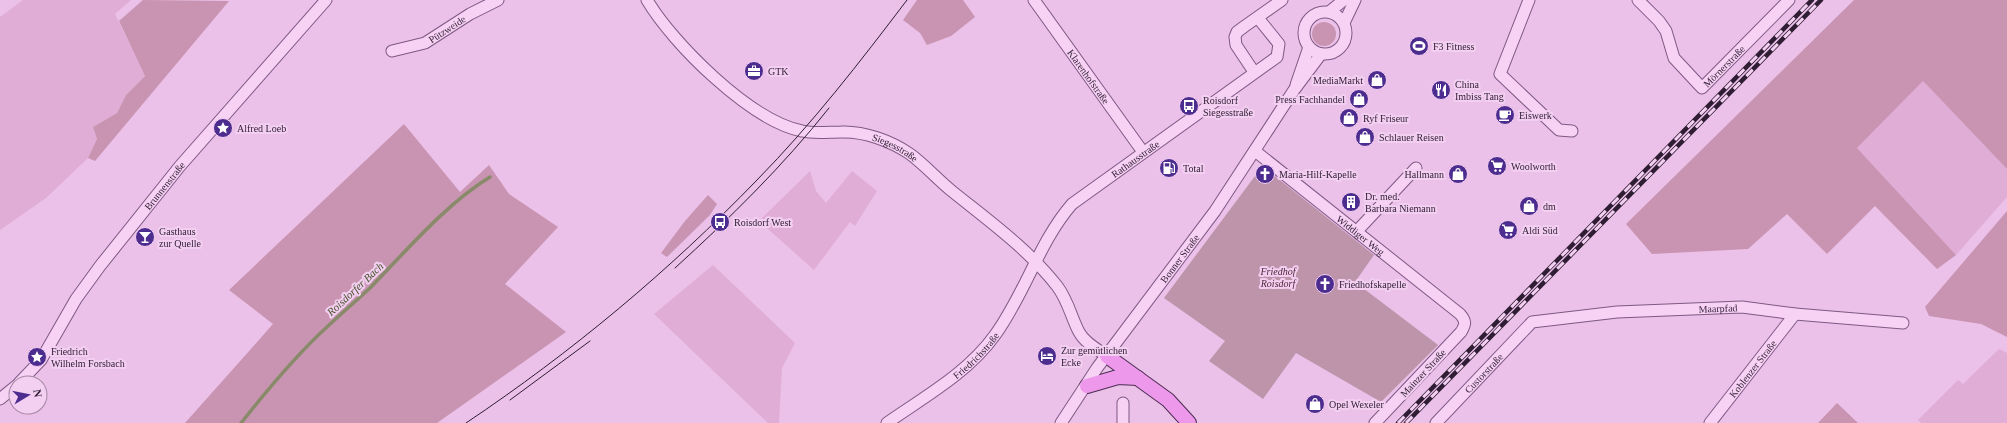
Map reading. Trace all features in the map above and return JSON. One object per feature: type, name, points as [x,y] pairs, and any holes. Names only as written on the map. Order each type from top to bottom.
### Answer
[{"type":"main road","points":[[1107,356],[1168,400],[1189,423]]},
{"type":"main road","points":[[1087,386],[1118,377],[1138,378]]},
{"type":"street","name":"Brunnenstraße","points":[[26,375],[40,360],[76,299],[180,166],[326,0]]},
{"type":"street","name":"Pützweide","points":[[392,51],[425,43],[470,14],[498,0]]},
{"type":"street","name":"Siegesstraße","points":[[647,0],[664,26],[710,74],[771,119],[801,131],[843,132],[889,142],[910,154],[1035,262],[1061,293],[1071,311],[1079,333],[1091,346],[1107,356]]},
{"type":"street","name":"Klarenhofstraße","points":[[1034,0],[1143,152]]},
{"type":"street","points":[[1254,72],[1236,45],[1235,37],[1237,32],[1282,0]]},
{"type":"street","points":[[1329,12],[1344,0]]},
{"type":"street","points":[[1344,23],[1355,0]]},
{"type":"street","points":[[1529,0],[1500,74],[1559,130],[1572,131]]},
{"type":"street","name":"Mörnerstraße","points":[[1638,0],[1659,20],[1666,31],[1674,58],[1702,88],[1789,0]]},
{"type":"street","points":[[1320,12],[1335,14],[1344,23],[1346,31],[1342,46],[1331,53],[1320,54],[1309,48],[1304,40],[1303,31],[1306,22],[1312,16],[1320,12]]},
{"type":"street","name":"Rathausstraße","points":[[1035,262],[1062,216],[1072,204],[1254,72],[1277,57],[1279,44],[1258,18]]},
{"type":"street","name":"Bonner Straße","points":[[1294,90],[1309,48]]},
{"type":"street","name":"Bonner Straße","points":[[1061,423],[1107,356],[1216,211],[1294,90],[1320,54]]},
{"type":"street","name":"Widdiger Weg","points":[[1255,151],[1357,231],[1460,314],[1465,320]]},
{"type":"street","points":[[1357,231],[1416,168]]},
{"type":"street","name":"Friedrichstraße","points":[[887,423],[950,380],[976,357],[995,335],[1020,294],[1035,262]]},
{"type":"street","name":"Maarpfad","points":[[1532,322],[1617,312],[1742,307],[1795,314],[1903,323]]},
{"type":"street","name":"Koblenzer Straße","points":[[1710,423],[1795,314]]},
{"type":"street","name":"Mainzer Straße","points":[[1375,423],[1461,332],[1465,326],[1465,320]]},
{"type":"street","name":"Custorstraße","points":[[1436,423],[1532,322]]},
{"type":"street","points":[[0,399],[8,392]]},
{"type":"street","points":[[1123,403],[1123,423]]},
{"type":"shaded area","points":[[23,0],[131,0],[115,14],[145,76],[126,95],[117,113],[93,127],[97,139],[88,158],[46,198],[0,230],[0,17]]},
{"type":"shaded area","points":[[143,0],[229,1],[95,161],[88,158],[97,139],[93,127],[117,113],[126,95],[145,76],[119,21]]},
{"type":"shaded area","points":[[917,0],[963,0],[975,17],[951,36],[927,45],[920,33],[903,20]]},
{"type":"shaded area","points":[[1854,0],[2007,0],[2007,169],[1923,81],[1857,148],[1956,255],[1937,269],[1875,206],[1827,254],[1787,214],[1748,249],[1652,254],[1626,224]]},
{"type":"shaded area","points":[[1324,22],[1333,25],[1336,34],[1333,43],[1324,46],[1315,43],[1312,34],[1315,25]]},
{"type":"shaded area","points":[[1923,81],[2007,169],[2007,197],[1956,255],[1857,148]]},
{"type":"shaded area","points":[[404,124],[460,192],[489,165],[509,194],[558,227],[505,284],[566,332],[437,423],[185,423],[273,324],[229,290]]},
{"type":"shaded area","points":[[810,171],[816,191],[826,203],[852,171],[877,191],[855,226],[850,222],[814,270],[759,221]]},
{"type":"shaded area","points":[[708,195],[717,204],[710,215],[667,257],[661,253],[685,221]]},
{"type":"shaded area","points":[[2007,211],[2007,337],[1981,324],[1929,316],[1925,307]]},
{"type":"shaded area","points":[[713,265],[795,343],[782,368],[779,423],[768,423],[654,314]]},
{"type":"shaded area","points":[[1999,349],[2007,353],[2007,423],[1921,423],[1918,420],[1958,380],[1963,384]]},
{"type":"shaded area","points":[[1837,403],[1858,423],[1818,423]]},
{"type":"green space","name":"Friedhof Roisdorf","points":[[1271,173],[1374,255],[1355,282],[1438,345],[1381,402],[1296,353],[1263,399],[1209,361],[1225,341],[1164,298],[1255,176],[1264,182]]},
{"type":"waterway","name":"Roisdorfer Bach","points":[[241,423],[261,398],[316,337],[370,288],[442,214],[458,200],[490,177]]},
{"type":"tram line","points":[[466,423],[544,368],[581,339],[654,278],[724,214],[777,159],[816,115],[907,0]]},
{"type":"tram line","points":[[675,268],[716,230],[775,171],[829,108]]},
{"type":"tram line","points":[[510,400],[590,341]]},
{"type":"railway","points":[[1398,423],[1812,0]]},
{"type":"railway","points":[[1406,423],[1821,0]]},
{"type":"place","name":"F3 Fitness","points":[[1419,46]]},
{"type":"place","name":"GTK","points":[[754,71]]},
{"type":"place","name":"MediaMarkt","points":[[1377,80]]},
{"type":"place","name":"China Imbiss Tang","points":[[1441,90]]},
{"type":"place","name":"Press Fachhandel","points":[[1359,99]]},
{"type":"place","name":"Roisdorf Siegesstraße","points":[[1189,106]]},
{"type":"place","name":"Eiswerk","points":[[1505,115]]},
{"type":"place","name":"Ryf Friseur","points":[[1349,118]]},
{"type":"place","name":"Alfred Loeb","points":[[223,128]]},
{"type":"place","name":"Schlauer Reisen","points":[[1365,137]]},
{"type":"place","name":"Woolworth","points":[[1497,166]]},
{"type":"place","name":"Total","points":[[1169,168]]},
{"type":"place","name":"Maria-Hilf-Kapelle","points":[[1265,174]]},
{"type":"place","name":"Hallmann","points":[[1458,174]]},
{"type":"place","name":"Dr. med. Barbara Niemann","points":[[1351,202]]},
{"type":"place","name":"dm","points":[[1529,206]]},
{"type":"place","name":"Roisdorf West","points":[[720,222]]},
{"type":"place","name":"Aldi Süd","points":[[1508,230]]},
{"type":"place","name":"Gasthaus zur Quelle","points":[[145,237]]},
{"type":"place","name":"Friedhofskapelle","points":[[1325,284]]},
{"type":"place","name":"Zur gemütlichen Ecke","points":[[1047,356]]},
{"type":"place","name":"Friedrich Wilhelm Forsbach","points":[[37,357]]},
{"type":"place","name":"Opel Wexeler","points":[[1315,404]]}]
